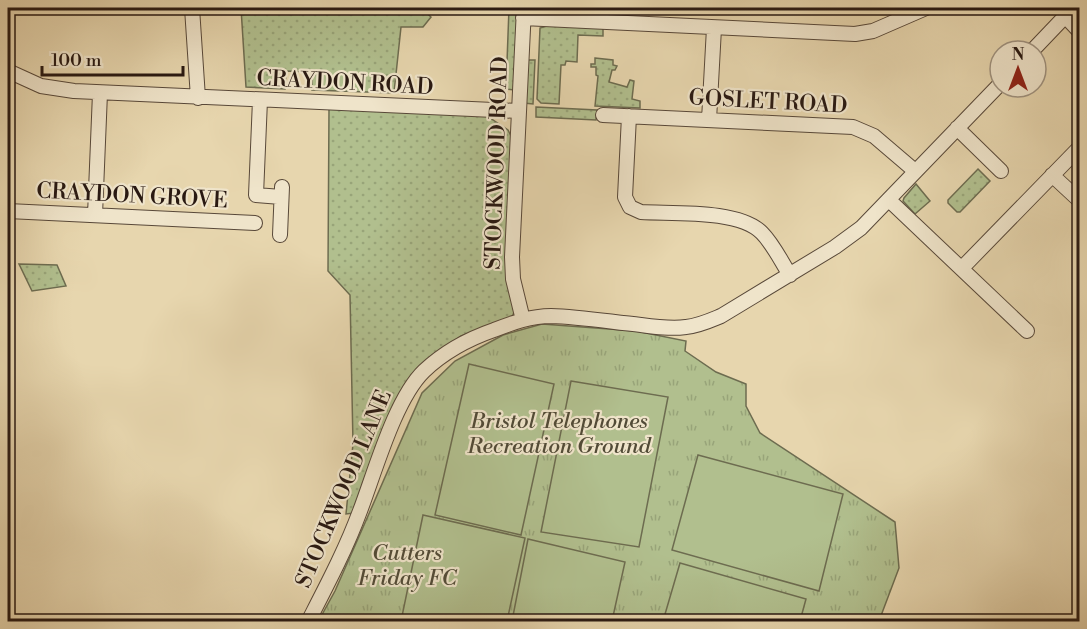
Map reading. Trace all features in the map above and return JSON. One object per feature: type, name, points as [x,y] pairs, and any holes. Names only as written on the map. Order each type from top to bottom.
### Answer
[{"type":"street","points":[[192,8],[198,98]]},
{"type":"street","points":[[524,13],[714,27],[865,33],[926,8]]},
{"type":"street","points":[[1043,39],[1069,12],[1080,32]]},
{"type":"street","name":"STOCKWOOD ROAD","points":[[523,320],[513,270],[518,111],[524,13]]},
{"type":"street","points":[[709,120],[714,27]]},
{"type":"street","name":"CRAYDON ROAD","points":[[8,71],[28,81],[56,89],[100,93],[518,111]]},
{"type":"street","name":"CRAYDON ROAD","points":[[8,85],[28,81]]},
{"type":"street","points":[[95,215],[100,93]]},
{"type":"street","name":"STOCKWOOD LANE","points":[[308,621],[340,558],[360,512],[382,450],[410,389],[423,372],[448,352],[471,337],[523,320],[544,316],[668,328],[703,324],[721,316],[835,247],[861,228],[988,96]]},
{"type":"street","points":[[260,100],[256,195],[281,192],[280,236]]},
{"type":"street","name":"GOSLET ROAD","points":[[603,115],[853,127],[874,136],[915,171]]},
{"type":"street","points":[[629,116],[625,197],[630,207],[640,212],[723,216],[738,219],[761,232],[790,275]]},
{"type":"street","points":[[957,128],[1001,171]]},
{"type":"street","points":[[962,268],[1078,149]]},
{"type":"street","points":[[1052,175],[1080,201]]},
{"type":"street","points":[[889,200],[1027,332]]},
{"type":"street","name":"CRAYDON GROVE","points":[[8,211],[255,223]]},
{"type":"green space","points":[[241,8],[421,8],[431,17],[423,27],[401,27],[394,93],[312,90],[312,72],[286,71],[285,89],[246,87]]},
{"type":"green space","points":[[509,8],[518,8],[514,90],[506,89]]},
{"type":"green space","points":[[550,25],[603,25],[603,36],[578,35],[577,62],[566,61],[565,65],[561,65],[559,104],[541,103],[537,99],[540,28]]},
{"type":"green space","points":[[595,58],[613,60],[613,65],[617,66],[615,70],[612,70],[609,82],[627,87],[630,80],[634,81],[632,99],[640,101],[640,108],[595,106],[598,76],[596,67],[591,67],[591,64],[595,64]]},
{"type":"green space","points":[[526,60],[535,60],[533,104],[524,103]]},
{"type":"green space","points":[[536,107],[597,110],[596,120],[536,117]]},
{"type":"green space","points":[[329,108],[484,114],[508,130],[511,136],[515,309],[512,318],[461,336],[419,367],[404,386],[354,513],[346,514],[353,444],[350,295],[328,271]]},
{"type":"green space","points":[[978,169],[990,181],[960,212],[957,212],[948,200]]},
{"type":"green space","points":[[916,184],[930,201],[915,214],[903,201]]},
{"type":"green space","points":[[19,264],[57,265],[66,286],[32,291]]},
{"type":"green space","points":[[542,324],[636,331],[686,341],[685,351],[716,372],[746,384],[746,406],[760,433],[895,522],[899,568],[879,621],[851,618],[843,622],[318,622],[335,591],[422,393],[455,361],[503,335]]},
{"type":"green space","points":[[469,364],[554,384],[521,535],[435,515]]},
{"type":"green space","points":[[571,381],[668,397],[639,547],[541,532]]},
{"type":"green space","points":[[698,455],[843,494],[819,591],[672,550]]},
{"type":"green space","points":[[423,515],[525,538],[507,621],[401,621]]},
{"type":"green space","points":[[528,539],[625,562],[612,621],[512,621]]},
{"type":"green space","points":[[680,563],[806,599],[800,621],[663,621]]},
{"type":"park label","name":"Bristol Telephones Recreation Ground","points":[[559,434]]},
{"type":"park label","name":"Cutters Friday FC","points":[[407,566]]}]
